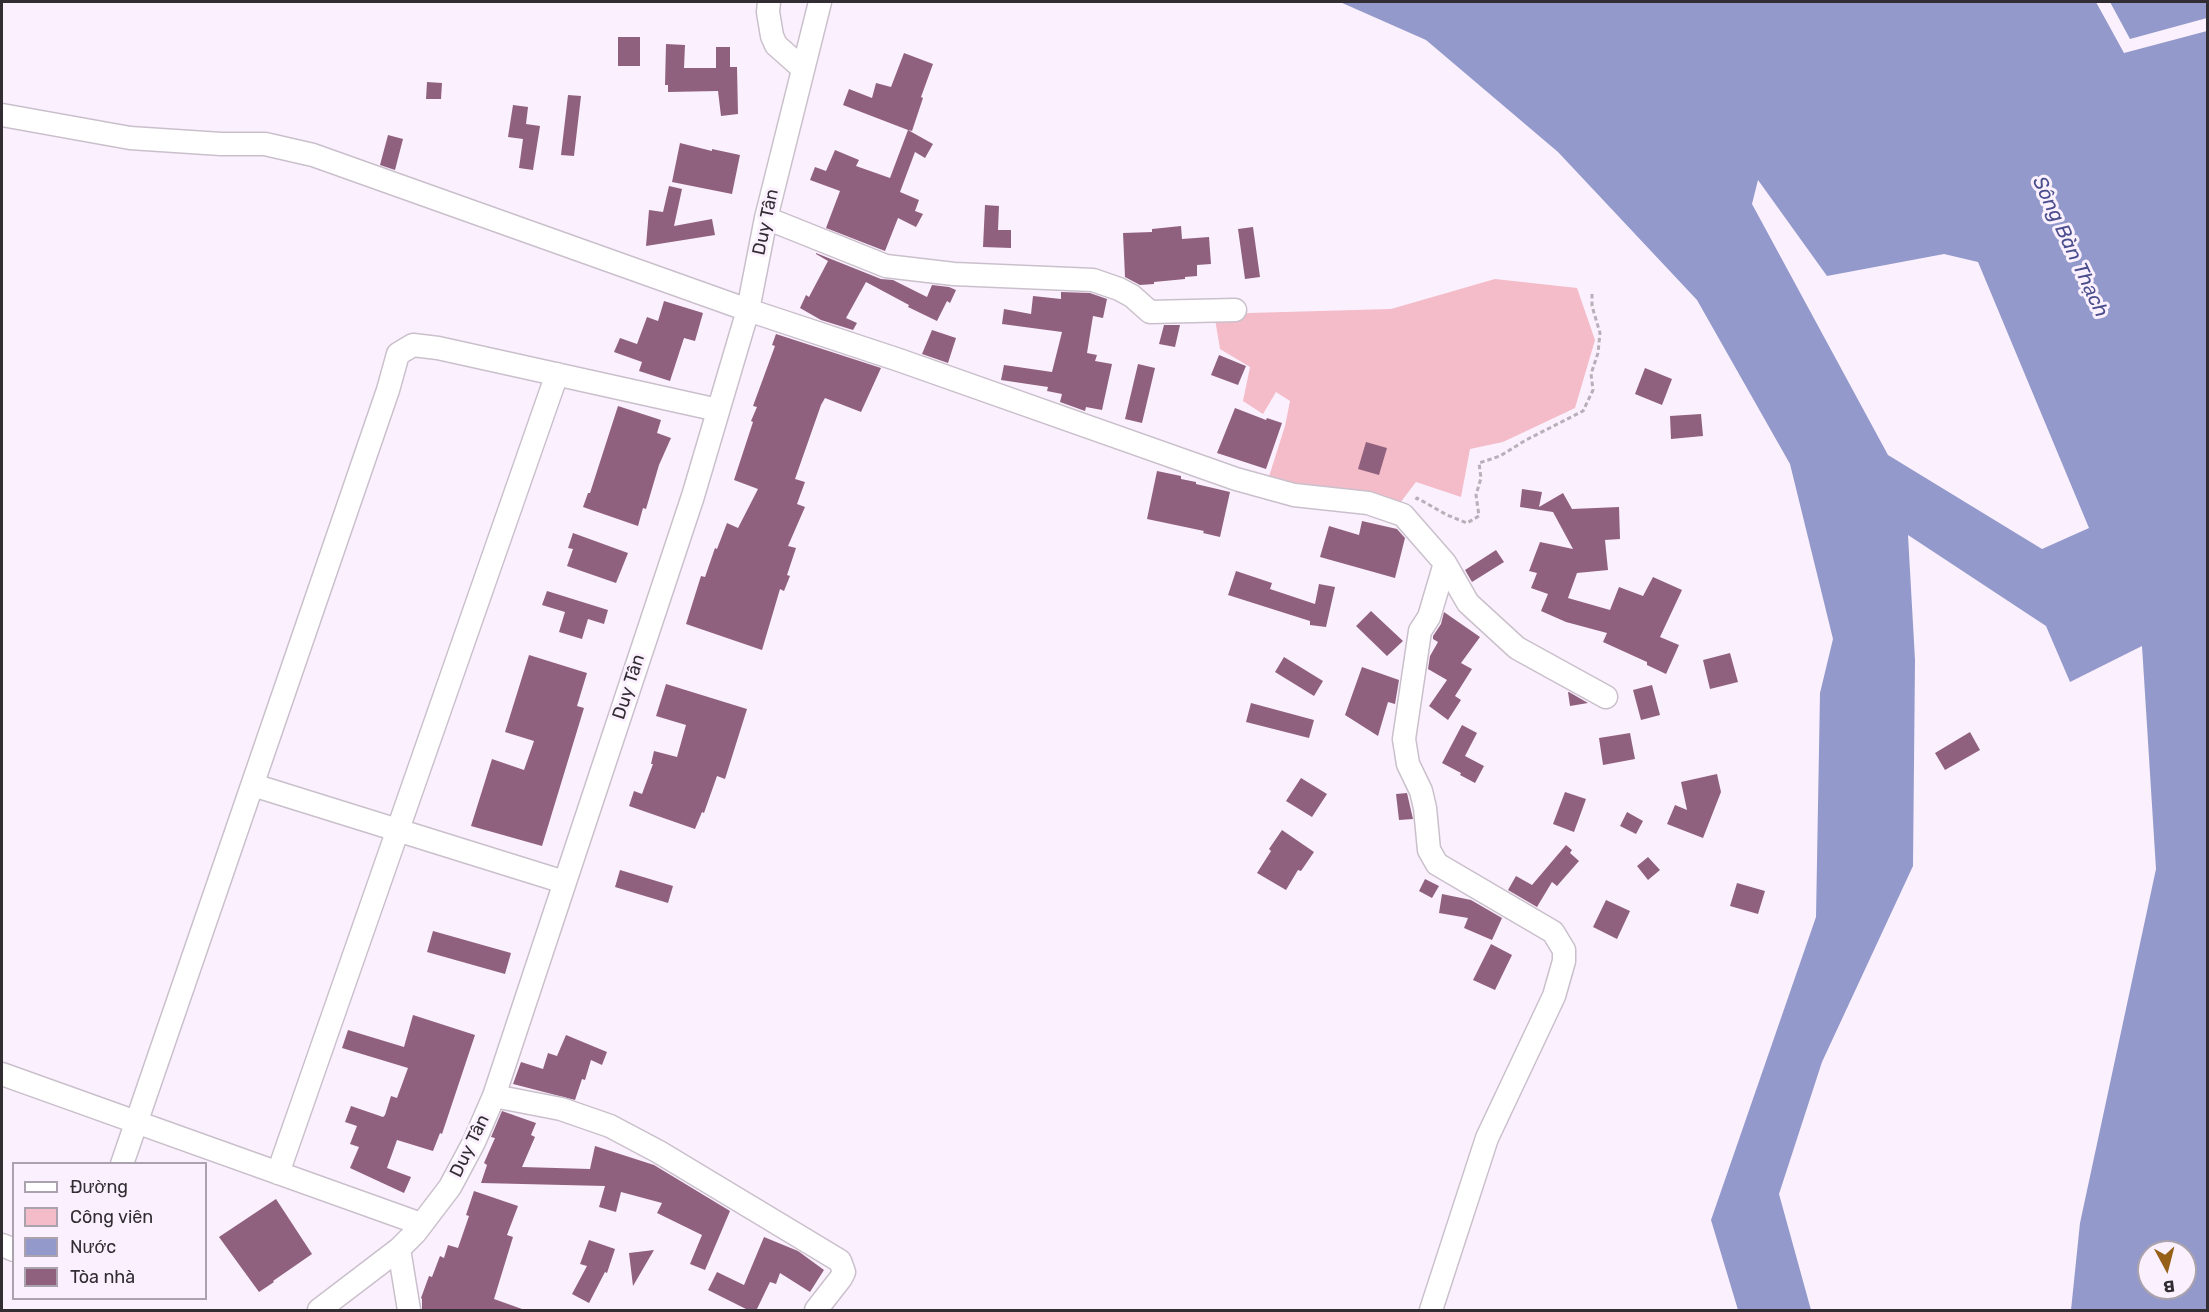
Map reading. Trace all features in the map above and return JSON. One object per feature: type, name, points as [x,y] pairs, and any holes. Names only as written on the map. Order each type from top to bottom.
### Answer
[{"type":"street","points":[[769,2],[768,12],[776,45],[803,69]]},
{"type":"street","name":"Duy Tân","points":[[319,1311],[399,1249],[422,1224],[450,1187],[474,1142],[494,1096],[693,496],[748,310],[766,218],[820,2]]},
{"type":"street","points":[[2,115],[130,138],[221,144],[265,144],[313,155],[748,310],[899,360],[1236,479],[1294,495],[1368,503],[1403,514],[1444,562],[1468,603],[1517,648],[1606,697]]},
{"type":"street","points":[[766,218],[886,266],[954,274],[1093,280],[1132,296],[1150,312],[1235,310]]},
{"type":"street","points":[[123,1162],[388,390],[398,354],[413,345],[438,348],[718,410]]},
{"type":"street","points":[[278,1173],[557,374]]},
{"type":"street","points":[[1431,1311],[1487,1138],[1554,996],[1564,961],[1564,950],[1553,932],[1437,864],[1429,850],[1425,808],[1421,791],[1408,764],[1404,739],[1419,637],[1429,617],[1444,562]]},
{"type":"street","points":[[253,785],[564,882]]},
{"type":"street","points":[[2,1074],[422,1224]]},
{"type":"street","points":[[494,1096],[561,1109],[610,1126],[659,1152],[840,1261],[844,1272],[842,1278],[816,1311]]},
{"type":"street","points":[[399,1249],[409,1311]]},
{"type":"path","points":[[1403,514],[1417,498],[1467,523],[1479,516],[1476,495],[1480,478],[1479,463],[1500,456],[1583,411],[1593,390],[1591,374],[1598,353],[1600,333],[1592,306],[1592,293]]},
{"type":"green space","points":[[1495,279],[1577,288],[1595,340],[1575,408],[1503,442],[1470,449],[1461,497],[1416,482],[1397,507],[1266,486],[1285,426],[1290,401],[1276,392],[1263,414],[1243,401],[1250,367],[1220,349],[1215,319],[1249,313],[1391,309]]},
{"type":"water","name":"Sông Bàn Thạch","points":[[1340,2],[2096,2],[2124,53],[2207,31],[2207,1310],[2071,1310],[2080,1223],[2156,869],[2142,646],[2070,682],[2046,626],[1908,535],[1915,660],[1913,866],[1822,1062],[1779,1194],[1811,1310],[1738,1310],[1711,1220],[1816,917],[1820,693],[1833,639],[1790,464],[1697,300],[1558,152],[1426,40]],"holes":[[[1758,180],[1827,276],[1944,254],[1978,262],[2089,528],[2042,549],[1888,455],[1752,204]]]},
{"type":"water","points":[[2110,2],[2207,2],[2207,18],[2130,39]]},
{"type":"building","points":[[618,37],[640,37],[640,66],[618,66]]},
{"type":"building","points":[[666,44],[685,45],[684,68],[716,68],[716,47],[730,47],[730,67],[737,67],[738,114],[721,116],[718,91],[668,92],[668,85],[665,85]]},
{"type":"building","points":[[904,53],[933,64],[912,131],[843,105],[849,89],[872,98],[876,83],[891,87]]},
{"type":"building","points":[[427,82],[442,83],[441,99],[426,99]]},
{"type":"building","points":[[568,95],[581,96],[574,156],[561,155]]},
{"type":"building","points":[[513,105],[528,107],[526,124],[540,126],[533,170],[519,168],[523,139],[508,137]]},
{"type":"building","points":[[908,130],[933,144],[925,158],[915,152],[900,192],[919,200],[915,211],[923,214],[916,227],[898,218],[885,251],[826,228],[840,191],[810,180],[815,167],[826,171],[835,150],[859,160],[856,166],[890,178]]},
{"type":"building","points":[[388,135],[403,139],[395,170],[380,165]]},
{"type":"building","points":[[680,143],[740,155],[732,194],[672,182]]},
{"type":"building","points":[[669,186],[682,189],[674,226],[712,219],[715,235],[646,246],[649,210],[663,212]]},
{"type":"building","points":[[985,205],[999,206],[998,230],[1011,230],[1011,248],[983,247]]},
{"type":"building","points":[[1181,226],[1182,239],[1209,237],[1211,264],[1197,265],[1197,276],[1154,282],[1154,284],[1140,285],[1125,277],[1123,233],[1152,232],[1152,229]]},
{"type":"building","points":[[1253,227],[1260,277],[1245,279],[1238,229]]},
{"type":"building","points":[[816,253],[881,279],[893,280],[927,297],[932,285],[956,290],[950,303],[947,301],[937,321],[866,282],[846,318],[857,323],[853,330],[821,320],[800,308],[806,295],[809,297],[828,261]]},
{"type":"building","points":[[1061,292],[1090,293],[1107,299],[1103,318],[1093,316],[1087,353],[1097,355],[1095,361],[1112,364],[1102,410],[1086,407],[1085,411],[1060,402],[1062,394],[1047,391],[1048,387],[1001,380],[1004,365],[1052,372],[1062,332],[1002,324],[1004,309],[1031,314],[1033,296],[1061,299]]},
{"type":"building","points":[[664,301],[703,313],[695,341],[684,338],[670,381],[639,371],[642,362],[614,352],[620,338],[637,344],[647,317],[658,321]]},
{"type":"building","points":[[1164,325],[1180,325],[1175,347],[1159,344]]},
{"type":"building","points":[[932,330],[956,338],[948,363],[922,354]]},
{"type":"building","points":[[776,334],[881,368],[861,412],[825,398],[821,405],[795,479],[805,482],[797,504],[805,507],[788,546],[796,548],[787,575],[790,576],[784,591],[780,589],[762,650],[686,624],[701,576],[705,577],[727,523],[738,528],[758,489],[734,480],[757,407],[753,406],[775,346],[772,345]]},
{"type":"building","points":[[1219,355],[1246,366],[1238,385],[1211,375]]},
{"type":"building","points":[[1138,364],[1155,368],[1142,423],[1125,419]]},
{"type":"building","points":[[1645,368],[1672,379],[1662,405],[1635,394]]},
{"type":"building","points":[[618,406],[661,420],[657,433],[671,438],[638,526],[583,507],[590,493]]},
{"type":"building","points":[[1235,408],[1266,420],[1267,418],[1282,423],[1266,469],[1217,453]]},
{"type":"building","points":[[1701,414],[1703,436],[1671,439],[1670,416]]},
{"type":"building","points":[[1366,442],[1387,448],[1379,475],[1358,469]]},
{"type":"building","points":[[1157,471],[1181,476],[1181,479],[1196,482],[1196,484],[1230,492],[1220,537],[1203,533],[1204,531],[1147,519]]},
{"type":"building","points":[[1522,489],[1542,492],[1539,507],[1563,493],[1572,509],[1619,507],[1620,539],[1605,540],[1608,570],[1577,573],[1568,598],[1610,610],[1619,587],[1643,596],[1653,577],[1682,590],[1660,637],[1679,645],[1666,674],[1647,665],[1647,662],[1603,642],[1607,633],[1566,622],[1541,611],[1548,594],[1531,588],[1537,573],[1529,571],[1540,542],[1573,549],[1553,512],[1520,507]]},
{"type":"building","points":[[1362,521],[1397,529],[1405,538],[1395,578],[1320,557],[1329,526],[1359,535]]},
{"type":"building","points":[[573,533],[628,553],[616,583],[567,566],[573,549],[568,548]]},
{"type":"building","points":[[1496,550],[1504,562],[1472,582],[1465,570]]},
{"type":"building","points":[[1236,571],[1272,583],[1270,589],[1315,604],[1319,584],[1335,587],[1326,627],[1310,625],[1310,621],[1228,595]]},
{"type":"building","points":[[547,591],[608,610],[604,624],[588,619],[582,639],[559,632],[565,612],[542,605]]},
{"type":"building","points":[[1371,611],[1403,641],[1387,656],[1356,626]]},
{"type":"building","points":[[1444,612],[1480,637],[1461,663],[1472,669],[1455,696],[1461,700],[1448,720],[1429,706],[1447,680],[1428,669],[1430,656],[1438,642],[1433,639],[1433,636],[1441,624]]},
{"type":"building","points":[[1730,653],[1738,682],[1710,689],[1703,660]]},
{"type":"building","points":[[529,655],[587,673],[577,706],[584,708],[542,846],[471,826],[492,759],[524,770],[534,741],[505,732]]},
{"type":"building","points":[[1284,657],[1323,681],[1314,696],[1275,672]]},
{"type":"building","points":[[1362,667],[1399,680],[1395,704],[1388,702],[1378,736],[1345,715]]},
{"type":"building","points":[[666,684],[747,709],[725,779],[717,776],[704,813],[702,812],[695,829],[629,806],[634,791],[642,794],[653,764],[651,764],[654,751],[677,757],[686,725],[656,716]]},
{"type":"building","points":[[1652,685],[1660,715],[1641,720],[1633,690]]},
{"type":"building","points":[[1569,692],[1588,703],[1570,706]]},
{"type":"building","points":[[1251,703],[1314,720],[1309,738],[1246,722]]},
{"type":"building","points":[[1462,725],[1477,733],[1465,756],[1484,766],[1475,783],[1442,763]]},
{"type":"building","points":[[1970,732],[1980,750],[1945,770],[1935,753]]},
{"type":"building","points":[[1630,733],[1635,759],[1603,765],[1599,738]]},
{"type":"building","points":[[1717,774],[1721,792],[1703,838],[1667,824],[1675,805],[1687,810],[1681,782]]},
{"type":"building","points":[[1301,778],[1327,794],[1312,817],[1286,801]]},
{"type":"building","points":[[1565,792],[1586,799],[1574,832],[1553,824]]},
{"type":"building","points":[[1407,793],[1413,819],[1399,820],[1396,794]]},
{"type":"building","points":[[1627,812],[1643,821],[1636,834],[1620,826]]},
{"type":"building","points":[[1282,830],[1314,852],[1301,871],[1298,870],[1286,890],[1257,873]]},
{"type":"building","points":[[1566,845],[1572,850],[1570,853],[1579,861],[1557,886],[1552,882],[1537,907],[1508,890],[1516,876],[1532,885]]},
{"type":"building","points":[[1648,857],[1660,870],[1648,880],[1637,866]]},
{"type":"building","points":[[620,870],[673,886],[668,903],[615,887]]},
{"type":"building","points":[[1425,879],[1439,886],[1432,898],[1419,891]]},
{"type":"building","points":[[1737,883],[1765,891],[1758,914],[1730,906]]},
{"type":"building","points":[[1442,894],[1471,900],[1502,918],[1492,940],[1464,928],[1468,918],[1439,913]]},
{"type":"building","points":[[1606,900],[1630,911],[1617,939],[1593,927]]},
{"type":"building","points":[[433,931],[511,953],[505,974],[427,952]]},
{"type":"building","points":[[1491,944],[1512,955],[1495,990],[1473,980]]},
{"type":"building","points":[[413,1015],[475,1035],[442,1134],[440,1133],[433,1151],[397,1140],[387,1168],[411,1177],[404,1193],[350,1168],[359,1147],[350,1144],[357,1126],[345,1122],[351,1106],[383,1117],[391,1096],[397,1098],[408,1068],[342,1048],[348,1030],[404,1047]]},
{"type":"building","points":[[566,1035],[607,1052],[602,1065],[591,1060],[585,1080],[582,1079],[575,1100],[513,1084],[521,1062],[543,1069],[548,1053],[557,1056]]},
{"type":"building","points":[[502,1111],[536,1123],[531,1135],[535,1137],[522,1167],[590,1169],[595,1146],[654,1165],[730,1211],[705,1270],[690,1264],[702,1235],[657,1213],[662,1203],[621,1192],[616,1212],[599,1207],[605,1186],[481,1183],[487,1165],[484,1163],[495,1138],[491,1137]]},
{"type":"building","points":[[474,1191],[518,1206],[507,1235],[513,1237],[494,1299],[522,1309],[521,1311],[422,1311],[421,1298],[440,1256],[444,1258],[448,1245],[458,1248],[469,1216],[466,1215]]},
{"type":"building","points":[[276,1199],[312,1254],[259,1292],[219,1237]]},
{"type":"building","points":[[764,1237],[798,1251],[824,1270],[810,1292],[780,1273],[776,1284],[770,1282],[756,1311],[750,1311],[708,1290],[717,1272],[744,1285]]},
{"type":"building","points":[[589,1240],[615,1249],[607,1273],[605,1272],[589,1303],[572,1294],[587,1266],[580,1264]]},
{"type":"building","points":[[654,1250],[633,1286],[629,1253]]}]
